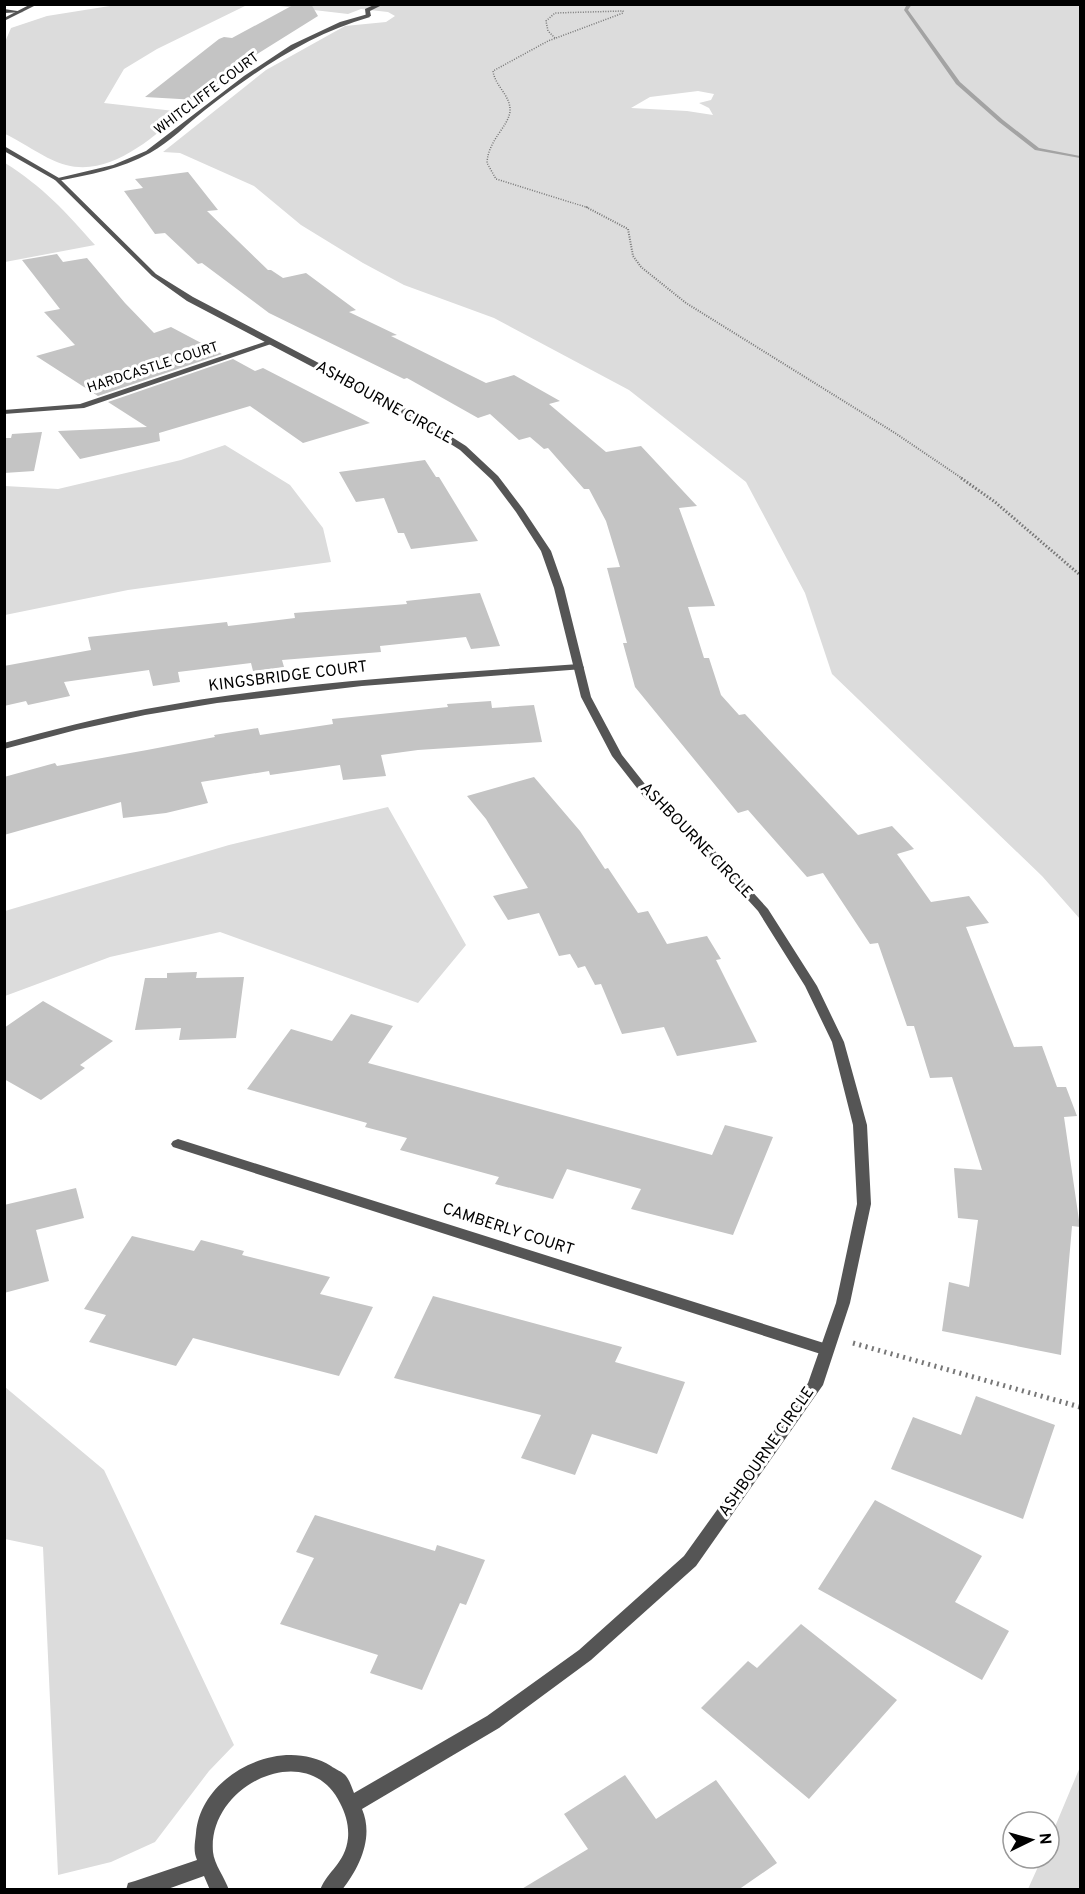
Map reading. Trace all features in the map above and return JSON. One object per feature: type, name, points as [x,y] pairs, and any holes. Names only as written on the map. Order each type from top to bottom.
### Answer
[{"type":"street","points":[[4,20],[36,4]]},
{"type":"street","name":"WHITCLIFFE COURT","points":[[57,179],[123,165],[151,151],[181,126],[273,59],[323,31],[350,20],[368,16],[367,10],[382,4]]},
{"type":"street","points":[[4,11],[21,12]]},
{"type":"street","name":"ASHBOURNE CIRCLE","points":[[4,148],[57,179],[154,275],[190,299],[411,415],[463,448],[495,478],[546,550],[586,697],[617,756],[648,795],[711,853],[762,909],[811,986],[838,1042],[860,1125],[864,1204],[843,1303],[815,1385],[690,1561],[585,1655],[493,1722],[353,1804]]},
{"type":"street","name":"HARDCASTLE COURT","points":[[4,412],[81,406],[273,342]]},
{"type":"street","name":"KINGSBRIDGE COURT","points":[[4,746],[87,725],[207,702],[366,682],[579,667]]},
{"type":"street","name":"CAMBERLY COURT","points":[[178,1144],[829,1343]]},
{"type":"street","points":[[220,1890],[205,1866],[203,1846],[206,1824],[214,1805],[228,1787],[245,1774],[265,1765],[286,1762],[308,1765],[327,1773],[342,1786],[353,1804],[358,1829],[354,1855],[340,1880],[329,1890]]},
{"type":"street","points":[[135,1890],[205,1866]]},
{"type":"path","points":[[555,38],[548,31],[546,21],[555,13],[622,11],[622,14],[555,38],[493,71],[493,77],[511,108],[510,114],[486,154],[485,164],[489,173],[496,179],[586,207],[628,228],[633,256],[641,267],[686,303],[895,433],[954,473],[995,502],[1080,575]]},
{"type":"path","points":[[829,1343],[1080,1407]]},
{"type":"shaded area","points":[[116,5],[247,5],[157,49],[124,69],[104,103],[183,112],[129,153],[98,165],[82,167],[66,165],[51,160],[5,134],[5,42],[11,28],[47,16]]},
{"type":"shaded area","points":[[271,5],[1080,5],[1080,919],[1042,876],[832,674],[805,593],[746,482],[629,390],[494,318],[404,285],[363,263],[301,225],[254,186],[180,153],[163,152],[266,70],[345,26],[386,22],[395,16],[388,12],[361,9],[348,14]],"holes":[[[698,91],[714,94],[711,100],[699,103],[709,108],[713,115],[631,108],[650,97]]]},
{"type":"shaded area","points":[[5,163],[53,200],[95,245],[5,262]]},
{"type":"shaded area","points":[[225,445],[290,485],[323,528],[331,562],[128,590],[5,615],[5,486],[58,489],[181,460]]},
{"type":"shaded area","points":[[388,807],[466,945],[418,1003],[220,932],[110,957],[5,996],[5,911],[229,845]]},
{"type":"shaded area","points":[[5,1387],[104,1470],[234,1745],[209,1771],[155,1842],[111,1862],[58,1875],[43,1547],[5,1539]]},
{"type":"shaded area","points":[[1080,1767],[1080,1889],[1028,1889],[1037,1870],[1061,1870],[1061,1812]]},
{"type":"building","points":[[295,4],[311,4],[318,16],[249,59],[197,100],[145,97],[219,39],[232,38]]},
{"type":"building","points":[[188,172],[218,210],[207,211],[268,270],[283,278],[306,273],[356,310],[349,312],[397,335],[391,336],[486,383],[514,375],[560,401],[549,404],[606,452],[641,446],[697,506],[679,508],[715,606],[688,607],[704,658],[709,658],[721,695],[739,715],[745,714],[858,835],[892,826],[914,849],[897,854],[931,902],[969,896],[989,923],[966,927],[1014,1047],[1042,1046],[1057,1087],[1066,1087],[1077,1116],[1064,1117],[1080,1227],[1072,1226],[1061,1355],[942,1331],[949,1282],[969,1287],[978,1220],[958,1218],[954,1168],[982,1170],[952,1077],[930,1078],[914,1026],[907,1026],[878,943],[870,944],[823,873],[807,877],[748,810],[738,813],[635,687],[623,643],[627,643],[607,568],[620,567],[606,521],[589,489],[584,489],[548,448],[544,449],[530,437],[519,440],[490,414],[478,418],[407,378],[404,379],[269,313],[202,263],[198,264],[165,233],[155,234],[124,191],[143,188],[135,179]]},
{"type":"building","points":[[57,254],[63,262],[87,258],[154,333],[171,327],[222,354],[98,396],[36,356],[75,345],[44,312],[60,309],[22,260]]},
{"type":"building","points":[[233,359],[255,371],[263,368],[370,423],[303,443],[250,406],[159,433],[160,441],[80,459],[58,431],[147,427],[108,402]]},
{"type":"building","points":[[42,432],[34,471],[4,473],[4,438],[11,438],[12,434]]},
{"type":"building","points":[[425,460],[436,477],[439,477],[478,541],[411,549],[404,533],[398,533],[384,498],[356,502],[339,472]]},
{"type":"building","points":[[480,593],[500,646],[471,649],[466,637],[380,646],[381,652],[282,660],[284,667],[253,671],[251,663],[178,672],[180,682],[153,686],[149,670],[64,682],[70,696],[28,705],[26,701],[4,706],[4,666],[91,650],[88,637],[227,622],[228,626],[295,618],[294,613],[407,604],[406,601]]},
{"type":"building","points":[[491,701],[492,708],[534,705],[542,742],[418,750],[381,755],[386,776],[343,780],[340,765],[270,775],[269,771],[201,782],[208,803],[166,813],[123,818],[121,802],[4,835],[4,777],[55,763],[57,766],[258,728],[260,735],[333,724],[332,719],[448,707],[447,704]]},
{"type":"building","points":[[534,777],[580,831],[638,913],[648,911],[667,944],[707,936],[721,959],[716,960],[757,1042],[677,1056],[664,1027],[622,1034],[601,984],[595,985],[585,966],[578,968],[570,954],[559,956],[539,913],[508,920],[493,896],[528,888],[486,819],[467,796]]},
{"type":"building","points":[[197,972],[196,978],[244,977],[236,1038],[179,1040],[181,1028],[135,1030],[145,978],[167,978],[167,973]]},
{"type":"building","points":[[43,1001],[113,1041],[80,1065],[85,1068],[41,1100],[4,1079],[4,1028]]},
{"type":"building","points":[[351,1014],[393,1026],[368,1063],[712,1155],[725,1125],[773,1137],[733,1235],[631,1209],[641,1189],[567,1169],[553,1199],[495,1184],[499,1177],[400,1150],[407,1138],[365,1127],[367,1123],[247,1089],[291,1029],[332,1041]]},
{"type":"building","points":[[76,1188],[84,1218],[36,1230],[49,1281],[4,1293],[4,1205]]},
{"type":"building","points":[[132,1236],[194,1251],[201,1240],[244,1251],[242,1255],[330,1277],[320,1294],[373,1307],[339,1376],[193,1338],[176,1366],[89,1342],[106,1315],[84,1309]]},
{"type":"building","points":[[433,1296],[622,1347],[615,1362],[685,1382],[657,1454],[592,1434],[575,1475],[521,1458],[541,1415],[394,1378]]},
{"type":"building","points":[[976,1396],[1055,1425],[1023,1519],[891,1469],[913,1417],[961,1435]]},
{"type":"building","points":[[875,1500],[982,1556],[955,1602],[1009,1631],[982,1680],[818,1589]]},
{"type":"building","points":[[315,1515],[435,1551],[437,1545],[485,1560],[466,1605],[460,1603],[422,1690],[370,1673],[378,1655],[280,1624],[314,1558],[296,1552]]},
{"type":"building","points":[[801,1624],[897,1700],[809,1799],[701,1708],[748,1661],[757,1668]]},
{"type":"building","points":[[625,1775],[656,1819],[716,1780],[777,1863],[738,1890],[520,1890],[588,1849],[564,1814]]},
{"type":"waterway","points":[[910,4],[906,10],[958,83],[1037,149],[1080,157]]}]
